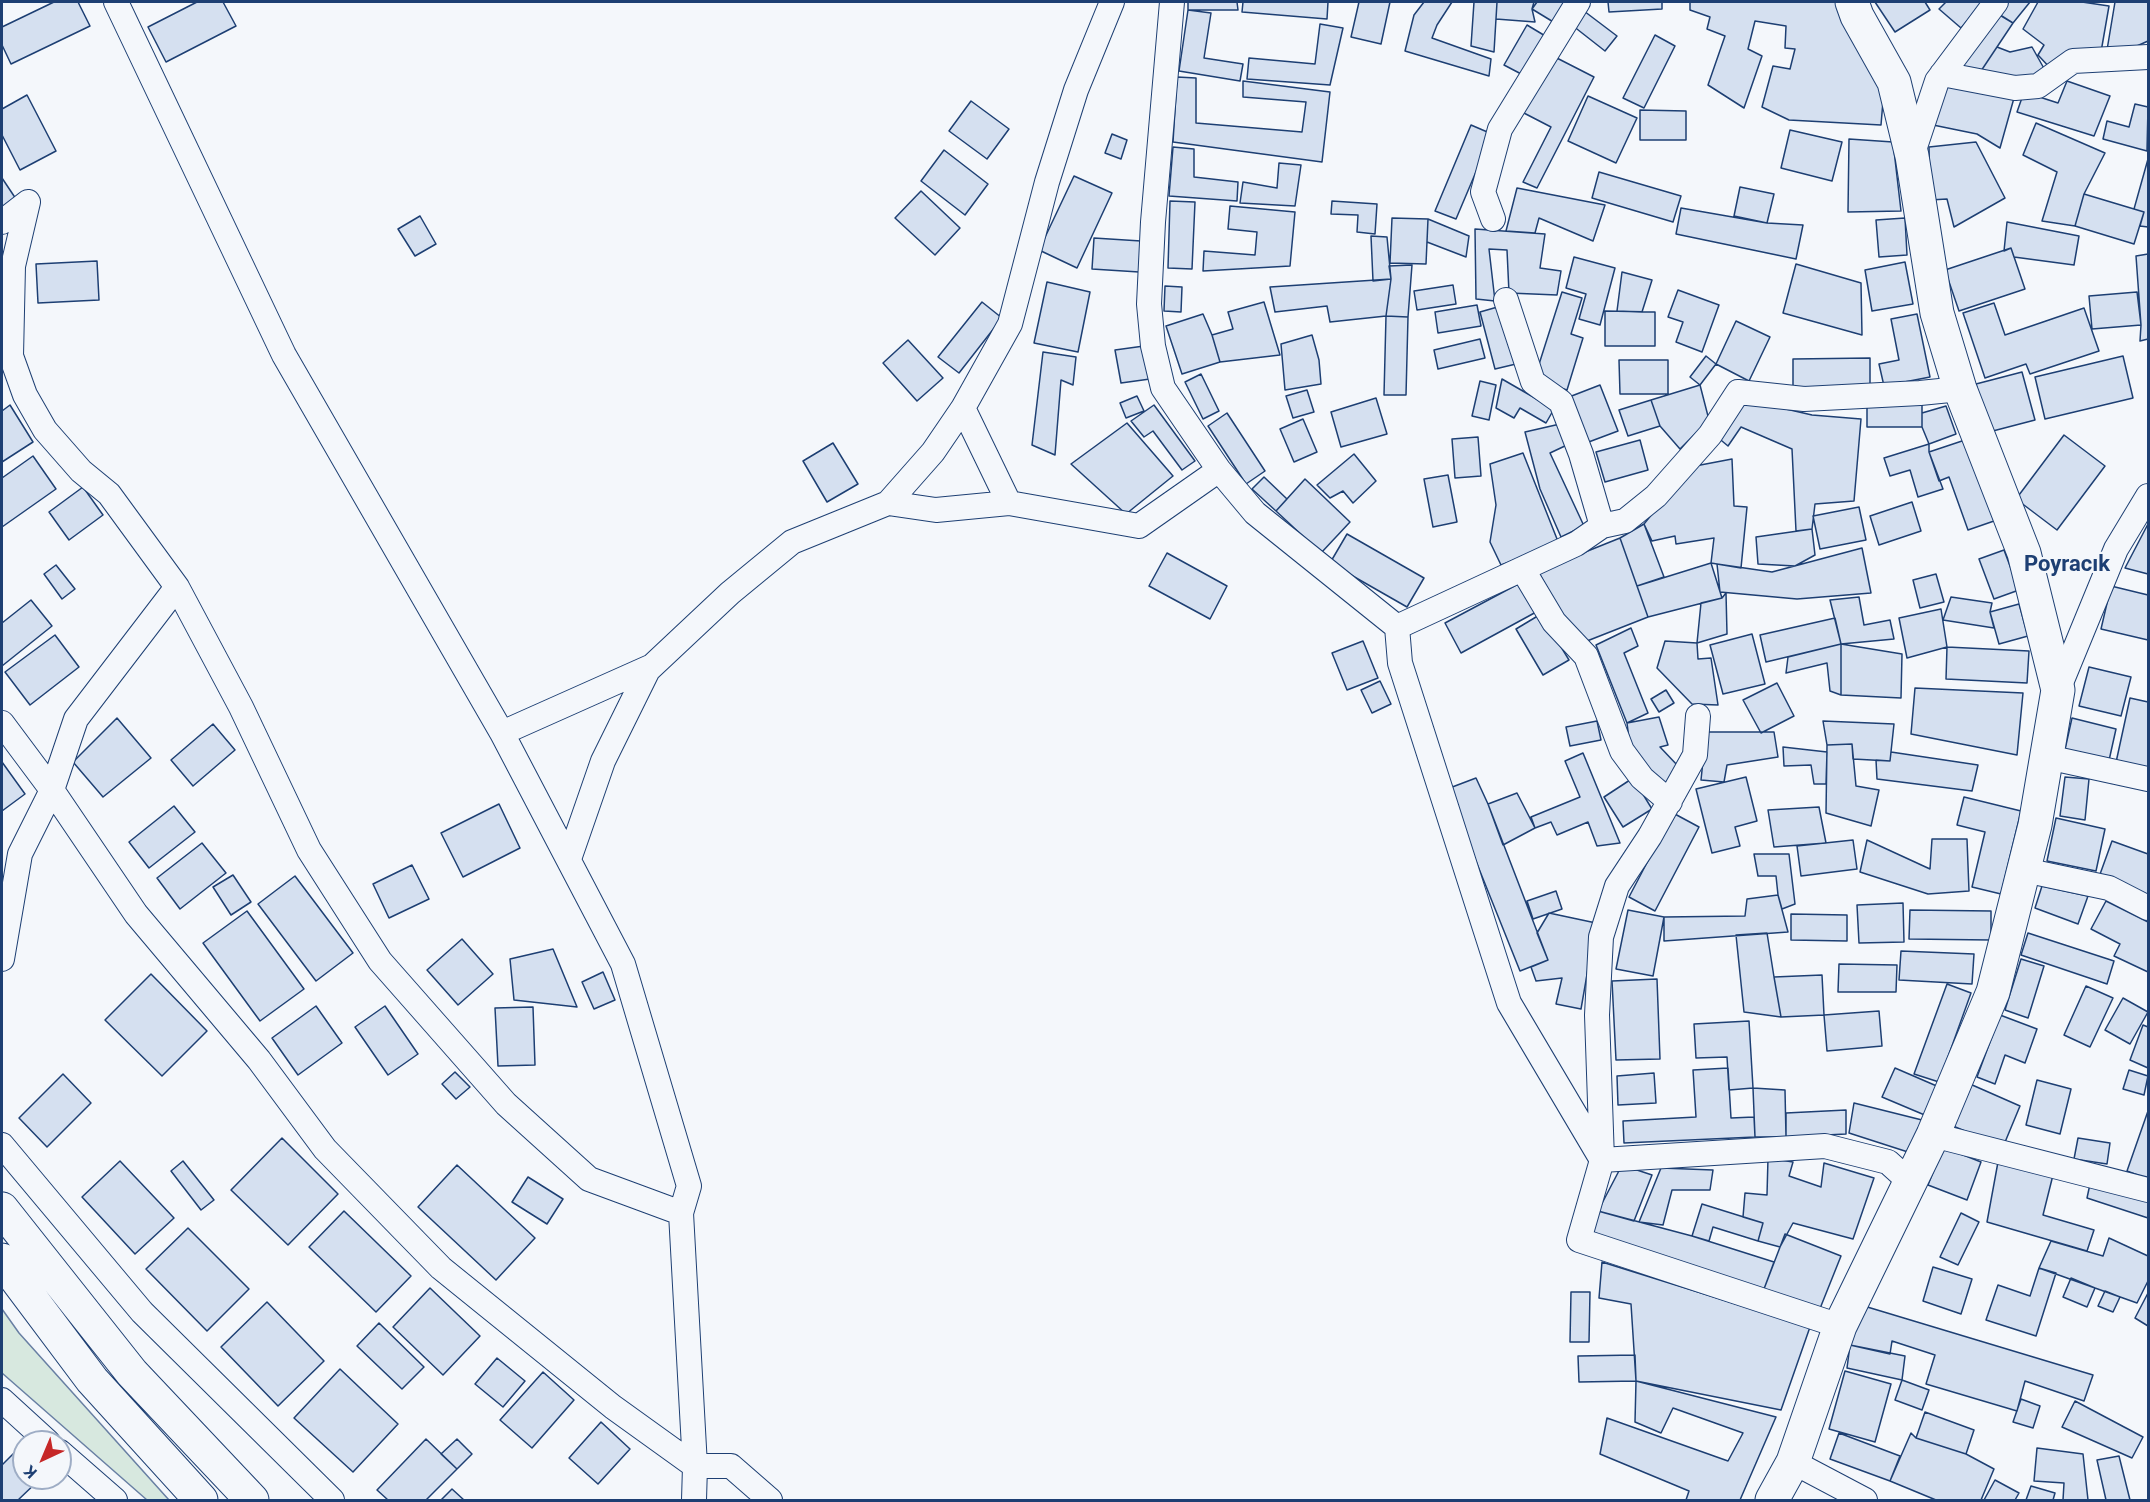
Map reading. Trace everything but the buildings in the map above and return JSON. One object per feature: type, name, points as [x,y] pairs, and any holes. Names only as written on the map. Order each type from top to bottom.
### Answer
[{"type":"street","points":[[116,2],[284,356],[502,733],[623,964],[689,1186],[681,1213],[694,1500]]},
{"type":"street","points":[[502,733],[650,668],[730,593],[792,542],[888,503],[933,452],[963,408],[1010,324],[1047,182],[1076,90],[1112,2]]},
{"type":"street","points":[[1172,2],[1149,304],[1153,346],[1163,388],[1219,470],[1255,513],[1397,627],[1400,663],[1509,1003],[1602,1160]]},
{"type":"street","points":[[1493,219],[1483,192],[1500,129],[1578,2]]},
{"type":"street","points":[[1852,2],[1857,16],[1894,82],[1912,156],[1937,313],[1960,389],[2024,553],[2058,690]]},
{"type":"street","points":[[1912,156],[1936,81],[1996,2]]},
{"type":"street","points":[[1942,74],[2015,88],[2038,86],[2073,61],[2148,57]]},
{"type":"street","points":[[2,222],[28,202],[13,266],[11,356],[25,395],[45,430],[81,471],[110,494],[177,586],[241,707],[309,850],[380,961],[506,1104],[589,1179],[681,1213]]},
{"type":"street","points":[[1506,300],[1533,382],[1561,402],[1581,454],[1602,526]]},
{"type":"street","points":[[1397,627],[1576,544],[1602,526],[1625,521],[1656,496],[1710,435],[1738,392],[1804,399],[1960,389]]},
{"type":"street","points":[[963,408],[1009,503]]},
{"type":"street","points":[[888,503],[936,510],[1009,503],[1139,526],[1219,470]]},
{"type":"street","points":[[1772,1500],[1793,1462],[1840,1326],[1933,1135],[1993,992],[2035,825],[2058,690],[2116,549],[2148,496]]},
{"type":"street","points":[[1523,570],[1554,622],[1586,656],[1622,750],[1642,778],[1670,802]]},
{"type":"street","points":[[2,959],[20,854],[52,790],[76,719],[177,586]]},
{"type":"street","points":[[569,859],[603,761],[650,668]]},
{"type":"street","points":[[1698,716],[1695,754],[1670,802],[1617,886],[1601,937],[1597,1015],[1602,1160],[1579,1240],[1840,1326]]},
{"type":"street","points":[[2,723],[52,790],[136,914],[259,1060],[325,1149],[441,1268],[612,1407],[694,1466],[731,1466],[770,1500]]},
{"type":"street","points":[[2047,757],[2148,779]]},
{"type":"street","points":[[2024,870],[2109,888],[2148,908]]},
{"type":"street","points":[[1933,1135],[2148,1190]]},
{"type":"street","points":[[2,1145],[142,1312],[332,1500]]},
{"type":"street","points":[[1602,1160],[1825,1146],[1888,1162],[1909,1181]]},
{"type":"street","points":[[2,1209],[132,1373],[252,1500]]},
{"type":"street","points":[[2,1260],[92,1380],[201,1500]]},
{"type":"street","points":[[2,1400],[35,1430]]},
{"type":"street","points":[[72,1462],[115,1500]]},
{"type":"street","points":[[1793,1462],[1865,1500]]},
{"type":"shaded area","points":[[2,1309],[19,1333],[169,1500],[147,1500],[72,1434],[72,1430],[67,1430],[2,1373]]},
{"type":"district","name":"Poyracık","points":[[2067,565]]}]
